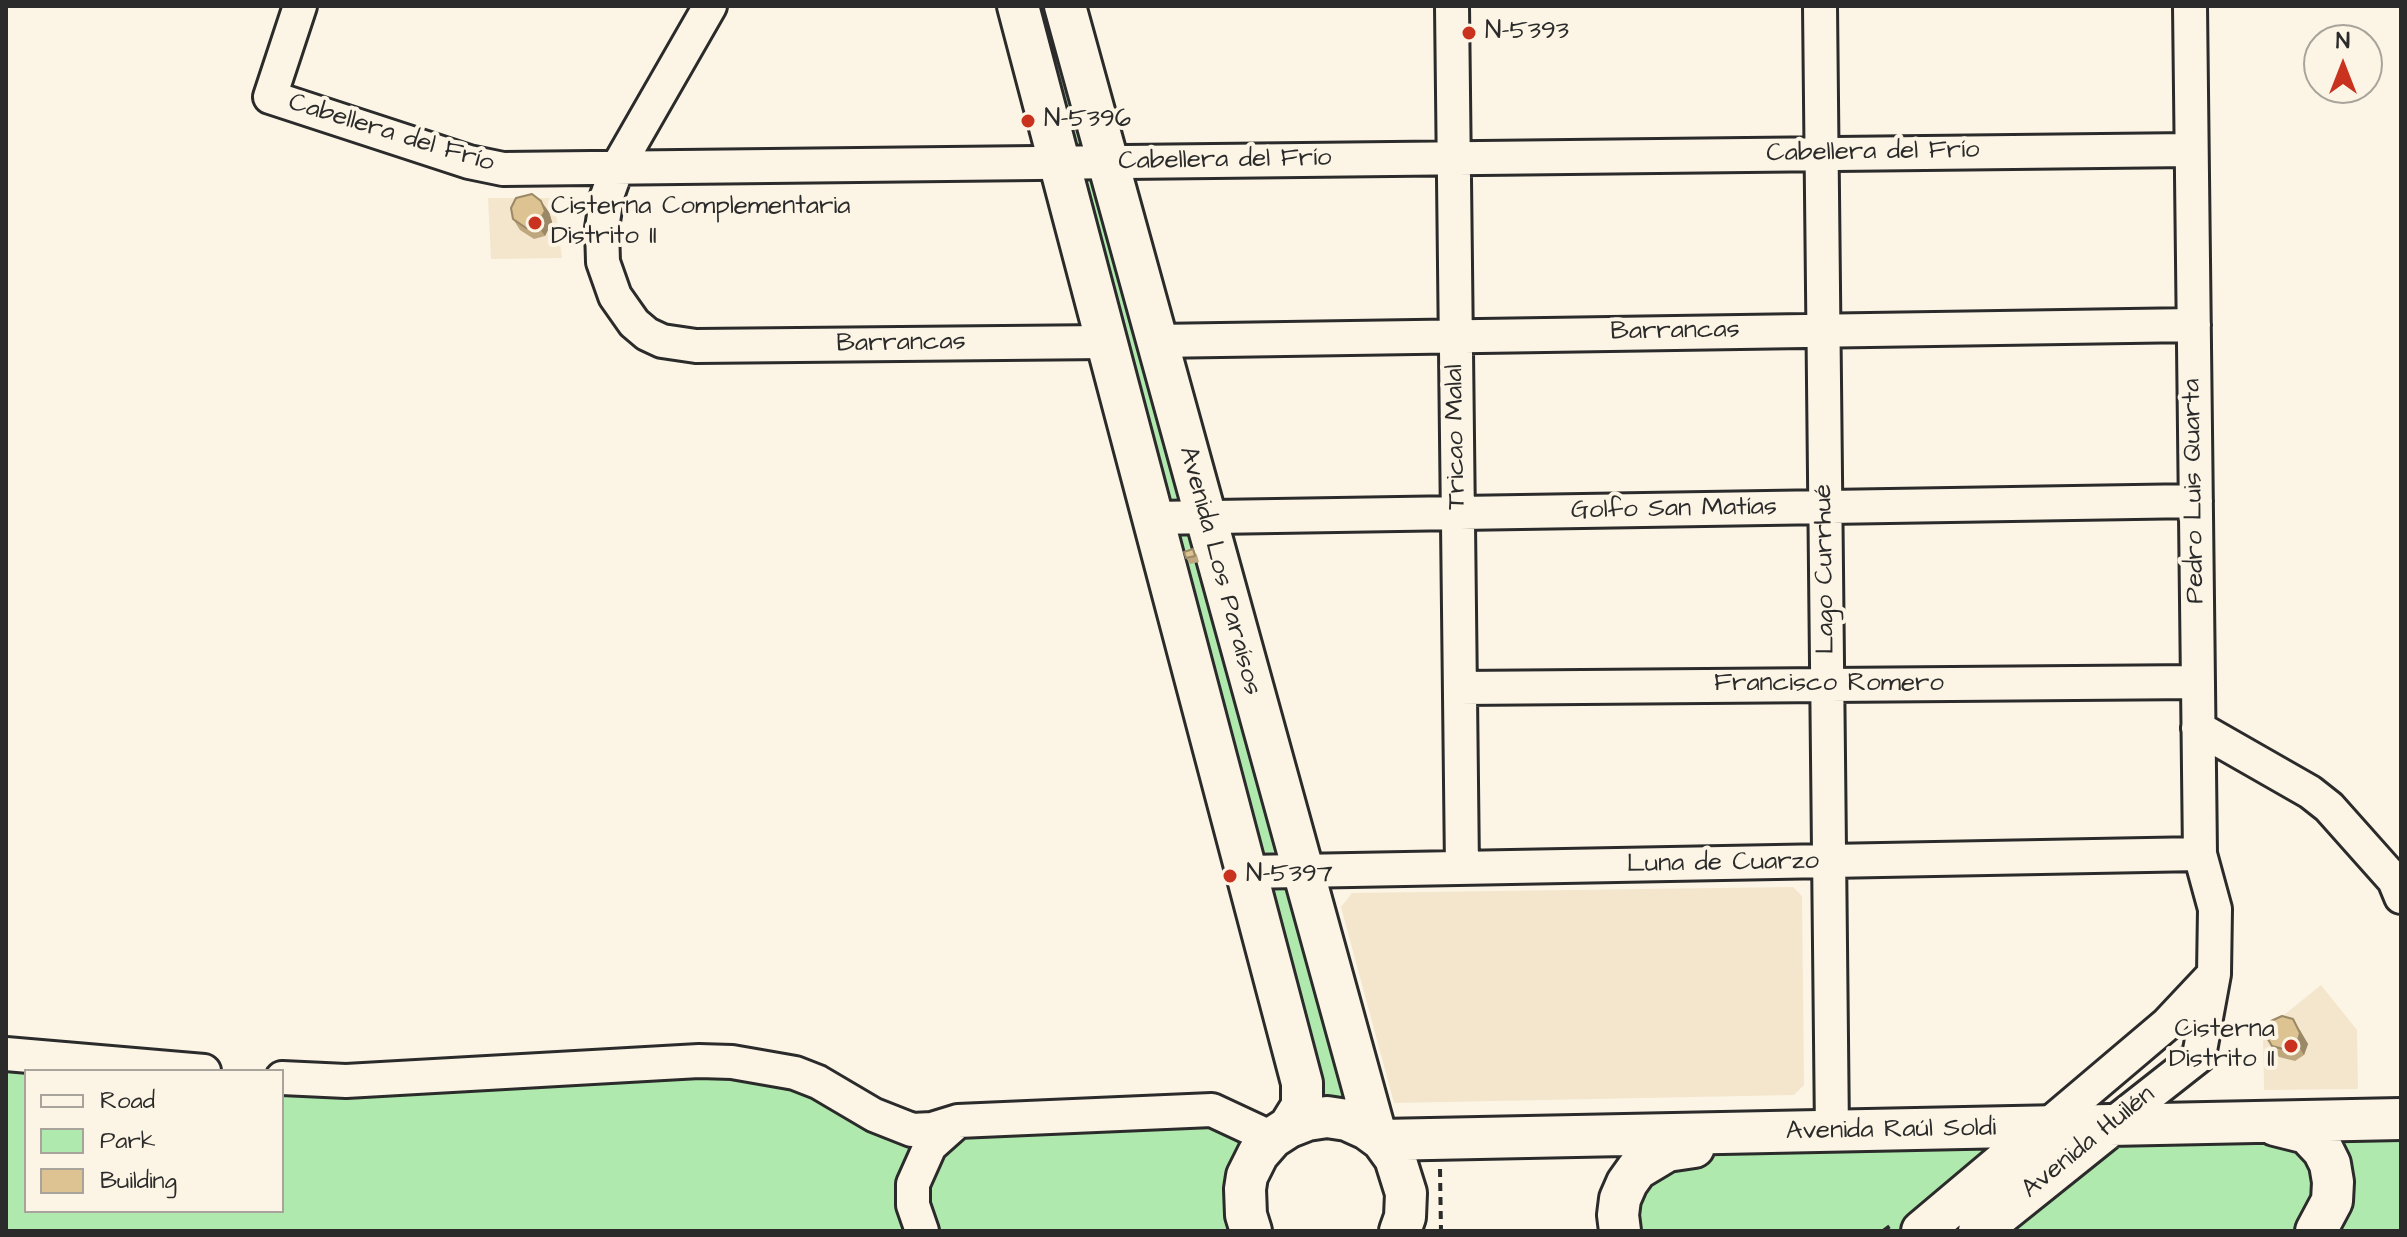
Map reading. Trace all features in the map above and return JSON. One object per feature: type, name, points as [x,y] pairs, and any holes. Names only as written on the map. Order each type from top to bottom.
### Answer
[{"type":"main road","name":"Avenida Los Paraísos","points":[[1018,6],[1303,1089],[1300,1112],[1258,1154],[1247,1176],[1244,1202],[1251,1231]]},
{"type":"main road","name":"Avenida Los Paraísos","points":[[1065,6],[1301,871],[1379,1138],[1395,1158],[1405,1180],[1406,1205],[1400,1231]]},
{"type":"main road","points":[[1280,1133],[1317,1118],[1336,1118],[1357,1124],[1379,1138]]},
{"type":"main road","name":"Avenida Raúl Soldi","points":[[1379,1138],[2043,1129],[2401,1119]]},
{"type":"main road","points":[[2263,1123],[2307,1133],[2327,1156],[2333,1173],[2333,1192],[2329,1209],[2316,1231]]},
{"type":"main road","name":"Avenida Huilén","points":[[1979,1231],[2110,1126]]},
{"type":"main road","name":"Avenida Huilén","points":[[1922,1231],[2043,1129]]},
{"type":"main road","points":[[1620,1231],[1618,1215],[1623,1191],[1643,1164],[1667,1151],[1724,1146],[1764,1133]]},
{"type":"street","name":"Cabellera del Frío","points":[[300,6],[270,97],[480,165],[515,169],[2191,150]]},
{"type":"street","name":"Barrancas","points":[[710,6],[617,168],[605,204],[601,245],[603,262],[615,296],[634,323],[647,334],[671,343],[696,346],[1106,342]]},
{"type":"street","name":"Tricao Malal","points":[[1452,6],[1462,868]]},
{"type":"street","name":"Lago Currhué","points":[[1820,6],[1832,1132]]},
{"type":"street","name":"Pedro Luis Quarta","points":[[2190,6],[2200,854],[2215,909],[2214,974],[2199,1056]]},
{"type":"street","name":"Barrancas","points":[[1156,341],[2194,325]]},
{"type":"street","name":"Golfo San Matías","points":[[1153,518],[2196,501]]},
{"type":"street","name":"Francisco Romero","points":[[1460,688],[2198,682]]},
{"type":"street","points":[[2198,728],[2310,792],[2329,807],[2394,880],[2401,897]]},
{"type":"street","name":"Luna de Cuarzo","points":[[1246,872],[2200,854]]},
{"type":"street","name":"Avenida Huilén","points":[[2043,1129],[2167,1024],[2214,974]]},
{"type":"street","points":[[6,1054],[181,1069]]},
{"type":"street","name":"Avenida Huilén","points":[[2110,1126],[2199,1056]]},
{"type":"street","points":[[284,1078],[346,1081],[699,1061],[732,1062],[795,1073],[818,1082],[874,1115],[912,1130],[932,1129],[958,1121],[1212,1110],[1280,1133]]},
{"type":"street","points":[[922,1231],[913,1205],[913,1184],[930,1146],[958,1121]]},
{"type":"path","points":[[1440,1167],[1441,1231]]},
{"type":"shaded area","points":[[488,198],[554,198],[562,258],[491,259]]},
{"type":"shaded area","points":[[1793,887],[1802,896],[1804,1085],[1794,1095],[1394,1103],[1341,907],[1352,893]]},
{"type":"shaded area","points":[[2321,985],[2357,1030],[2358,1089],[2264,1090],[2263,1032]]},
{"type":"green space","points":[[1028,6],[1050,6],[1085,143],[1078,149],[1074,149]]},
{"type":"green space","points":[[1087,178],[1095,179],[1182,498],[1176,502],[1167,502],[1080,182]]},
{"type":"green space","points":[[1183,532],[1192,533],[1280,847],[1270,855],[1261,854],[1176,537]]},
{"type":"green space","points":[[1283,887],[1290,893],[1348,1102],[1313,1110],[1269,890]]},
{"type":"green space","points":[[6,1054],[24,1069],[24,1213],[284,1213],[284,1078],[732,1062],[874,1115],[1212,1110],[1272,1138],[1235,1231],[6,1231]]},
{"type":"green space","points":[[2401,1133],[2401,1231],[2324,1231],[2318,1135]]},
{"type":"green space","points":[[2286,1135],[2320,1158],[2310,1231],[1999,1231],[2106,1141]]},
{"type":"green space","points":[[1983,1147],[1986,1154],[1905,1231],[1625,1231],[1624,1205],[1686,1154]]},
{"type":"building","points":[[532,194],[541,201],[545,211],[537,225],[526,228],[513,219],[511,208],[516,198]]},
{"type":"building","points":[[1193,549],[1195,556],[1186,558],[1184,552]]},
{"type":"building","points":[[2282,1016],[2293,1019],[2300,1033],[2297,1044],[2287,1050],[2272,1046],[2266,1036],[2271,1021]]},
{"type":"place","name":"N-5393","points":[[1469,33]]},
{"type":"place","name":"N-5396","points":[[1028,121]]},
{"type":"place","name":"Cisterna Complementaria Distrito II","points":[[535,223]]},
{"type":"place","name":"N-5397","points":[[1230,876]]},
{"type":"place","name":"Cisterna Distrito II","points":[[2291,1046]]}]
